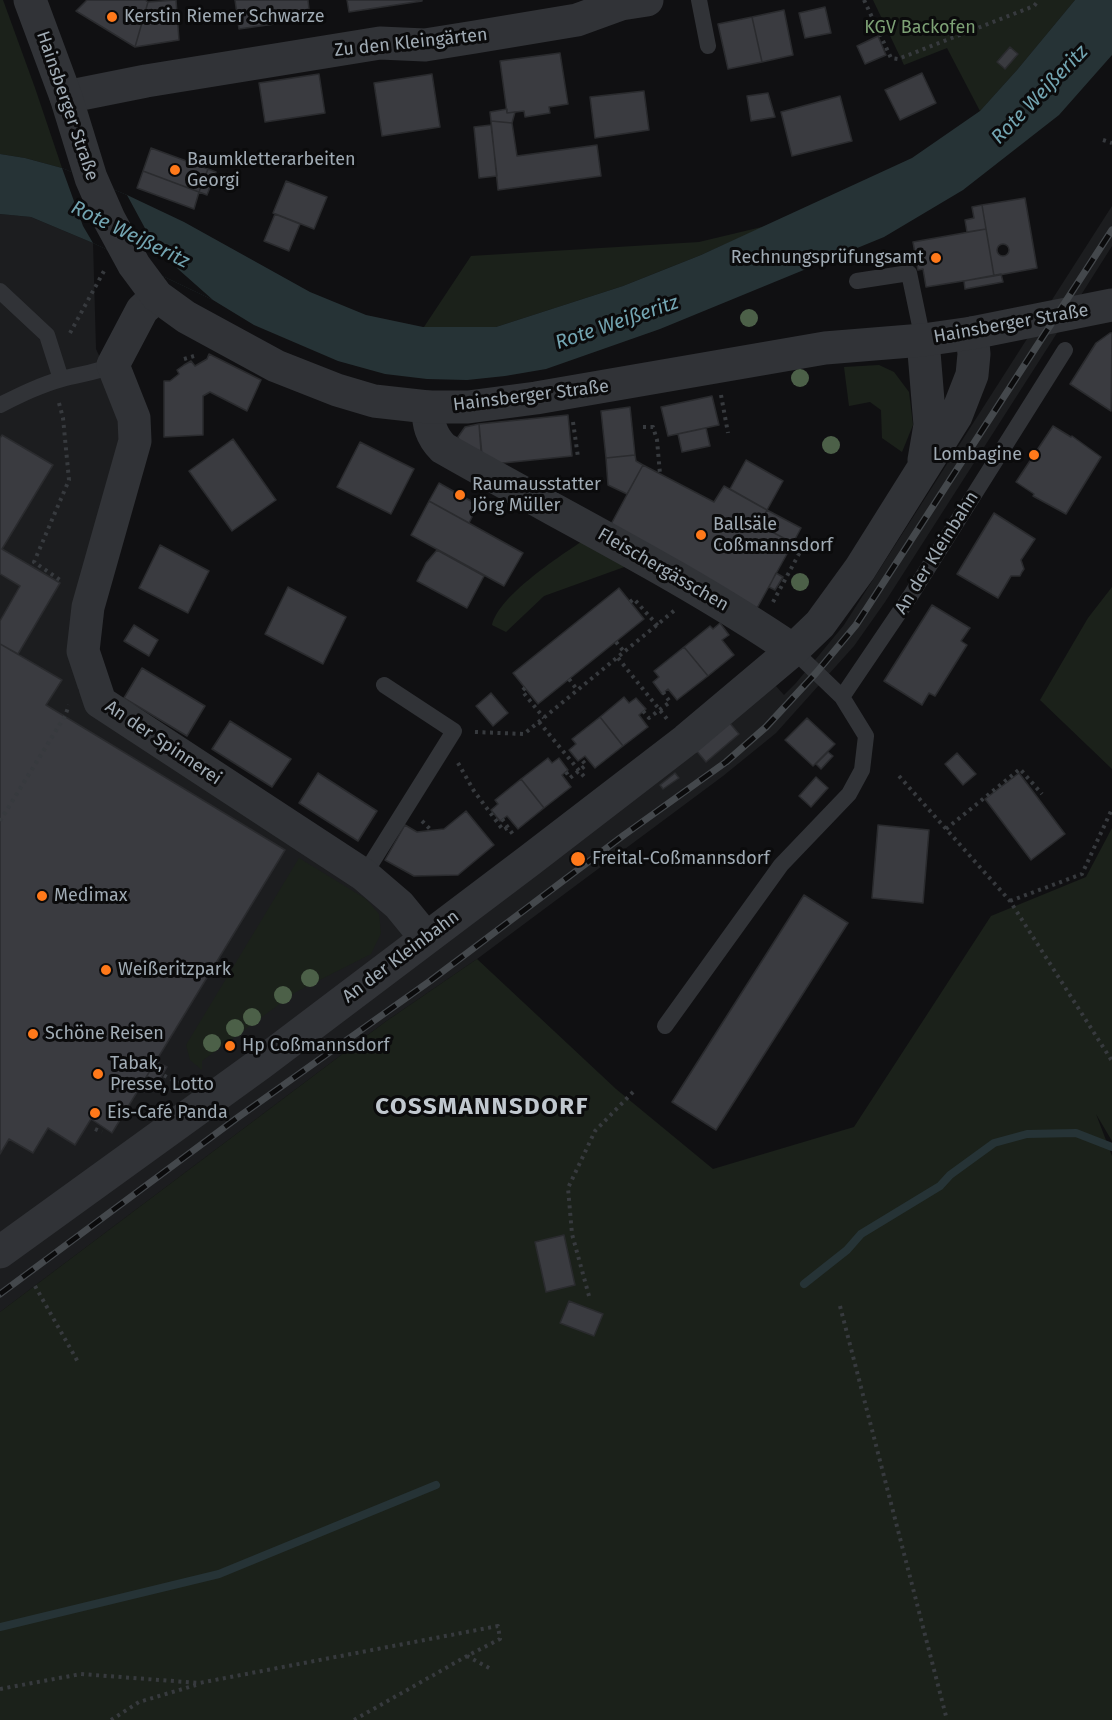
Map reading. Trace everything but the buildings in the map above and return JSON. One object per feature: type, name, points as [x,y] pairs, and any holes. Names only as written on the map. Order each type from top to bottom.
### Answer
[{"type":"street","name":"Hainsberger Straße","points":[[30,0],[66,97],[91,178],[110,219],[121,265],[186,317],[276,366],[337,390],[374,401],[428,408],[468,407],[536,398],[825,348],[923,340],[972,333],[1108,306]]},
{"type":"street","name":"Zu den Kleingärten","points":[[66,97],[146,81],[380,43],[425,45],[486,36],[577,20],[621,4],[647,0]]},
{"type":"street","points":[[113,365],[142,310],[157,296]]},
{"type":"street","name":"An der Kleinbahn","points":[[0,1252],[260,1064],[426,938],[686,740],[793,650],[819,624],[860,569],[956,416],[972,375],[974,354],[972,333]]},
{"type":"street","name":"An der Kleinbahn","points":[[923,340],[930,425],[923,468]]},
{"type":"street","name":"An der Spinnerei","points":[[113,365],[134,418],[135,441],[88,607],[83,651],[100,702],[364,874],[399,905],[426,938]]},
{"type":"street","name":"Fleischergässchen","points":[[428,408],[428,424],[437,442],[443,447],[616,542],[759,626],[793,650]]},
{"type":"lane","points":[[699,0],[708,46]]},
{"type":"lane","points":[[857,281],[909,273],[923,340]]},
{"type":"lane","points":[[0,291],[47,335],[54,356],[57,381]]},
{"type":"lane","name":"An der Kleinbahn","points":[[842,697],[911,595],[1065,350]]},
{"type":"lane","points":[[0,405],[57,381],[99,372],[113,365]]},
{"type":"lane","points":[[665,1026],[781,865],[849,794],[862,770],[866,736],[842,697],[793,650]]},
{"type":"lane","points":[[364,874],[450,737],[384,686]]},
{"type":"path","points":[[864,0],[891,58],[898,60],[1034,6],[1039,0]]},
{"type":"path","points":[[1103,140],[1112,143]]},
{"type":"path","points":[[54,356],[121,265]]},
{"type":"path","points":[[57,381],[69,480],[34,562],[69,586]]},
{"type":"path","points":[[720,390],[728,433]]},
{"type":"path","points":[[572,415],[578,457]]},
{"type":"path","points":[[643,427],[653,427],[657,440],[660,474]]},
{"type":"path","points":[[759,626],[807,539]]},
{"type":"path","points":[[508,827],[503,830],[474,791],[450,737],[524,734],[658,626],[634,599],[630,602]]},
{"type":"path","points":[[616,642],[625,653]]},
{"type":"path","points":[[618,658],[661,712]]},
{"type":"path","points":[[569,679],[578,691]]},
{"type":"path","points":[[525,688],[522,691],[544,718]]},
{"type":"path","points":[[643,711],[649,718],[661,712],[670,702],[663,692]]},
{"type":"path","points":[[0,821],[65,716]]},
{"type":"path","points":[[539,722],[584,777]]},
{"type":"path","points":[[566,772],[570,778],[586,765],[580,759]]},
{"type":"path","points":[[946,830],[1020,769],[1042,794]]},
{"type":"path","points":[[898,776],[1010,901],[1112,1061]]},
{"type":"path","points":[[1010,901],[1082,874],[1112,809]]},
{"type":"path","points":[[502,819],[511,832]]},
{"type":"path","points":[[151,1068],[183,1086]]},
{"type":"path","points":[[589,1296],[572,1234],[568,1188],[595,1131],[634,1091]]},
{"type":"path","points":[[95,1129],[102,1132]]},
{"type":"path","points":[[34,1286],[78,1362]]},
{"type":"path","points":[[840,1306],[947,1720]]},
{"type":"path","points":[[111,1720],[139,1702],[199,1683],[498,1626],[500,1639],[354,1720]]},
{"type":"path","points":[[467,1656],[491,1669]]},
{"type":"path","points":[[0,1689],[81,1674],[199,1683]]},
{"type":"shaded area","points":[[1112,206],[1112,246],[1050,344],[885,602],[854,646],[776,733],[723,776],[477,959],[385,1022],[0,1312],[0,214],[31,217],[93,243],[96,349],[140,445],[78,690],[445,942],[774,684],[784,695],[796,683],[844,625]]},
{"type":"green space","points":[[0,0],[3,0],[62,168],[0,154]]},
{"type":"green space","name":"KGV Backofen","points":[[873,0],[1075,0],[980,111],[947,48],[904,65]]},
{"type":"green space","points":[[766,226],[623,286],[496,327],[424,327],[471,256],[699,242]]},
{"type":"green space","points":[[879,365],[894,372],[909,392],[913,425],[902,452],[882,438],[881,410],[870,402],[849,406],[844,367]]},
{"type":"green space","points":[[581,542],[627,566],[544,596],[506,632],[492,625],[505,602],[517,590]]},
{"type":"green space","points":[[1112,587],[1112,769],[1040,700],[1088,618]]},
{"type":"green space","points":[[1112,828],[1112,1141],[1096,1114],[1112,1156],[1112,1720],[0,1720],[0,1312],[385,1022],[477,959],[616,1089],[713,1169],[854,1127],[991,916],[1086,877]]},
{"type":"green space","points":[[299,858],[366,899],[379,914],[381,933],[371,954],[296,992],[202,1061],[202,1070],[190,1060],[186,1045]]},
{"type":"water","name":"Rote Weißeritz","points":[[1075,0],[1112,0],[1112,55],[1059,115],[963,190],[884,237],[660,329],[546,369],[467,380],[427,379],[385,374],[338,361],[254,325],[213,300],[93,243],[31,217],[0,214],[0,154],[25,158],[62,168],[127,195],[184,222],[310,292],[366,315],[423,327],[496,327],[623,286],[701,255],[912,158],[980,111]]},
{"type":"pier","points":[[62,168],[127,195],[147,232],[178,269],[213,300],[93,243],[83,226]]},
{"type":"waterway","points":[[804,1284],[847,1250],[861,1234],[940,1186],[950,1175],[994,1143],[1027,1134],[1076,1133],[1112,1147]]},
{"type":"waterway","points":[[0,1627],[219,1574],[436,1485]]},
{"type":"railway","points":[[0,1294],[237,1118],[430,981],[624,835],[726,762],[766,727],[856,625],[1112,230]]},
{"type":"place","name":"Kerstin Riemer Schwarze","points":[[112,17]]},
{"type":"place","name":"Baumkletterarbeiten Georgi","points":[[175,170]]},
{"type":"place","name":"Rechnungsprüfungsamt","points":[[936,258]]},
{"type":"place","name":"Lombagine","points":[[1034,455]]},
{"type":"place","name":"Raumausstatter Jörg Müller","points":[[460,495]]},
{"type":"place","name":"Ballsäle Coßmannsdorf","points":[[701,535]]},
{"type":"place","name":"Freital-Coßmannsdorf","points":[[578,859]]},
{"type":"place","name":"Medimax","points":[[42,896]]},
{"type":"place","name":"Weißeritzpark","points":[[106,970]]},
{"type":"place","name":"Schöne Reisen","points":[[33,1034]]},
{"type":"place","name":"Hp Coßmannsdorf","points":[[230,1046]]},
{"type":"place","name":"Tabak, Presse, Lotto","points":[[98,1074]]},
{"type":"place","name":"Eis-Café Panda","points":[[95,1113]]},
{"type":"district","name":"COSSMANNSDORF","points":[[482,1107]]}]
